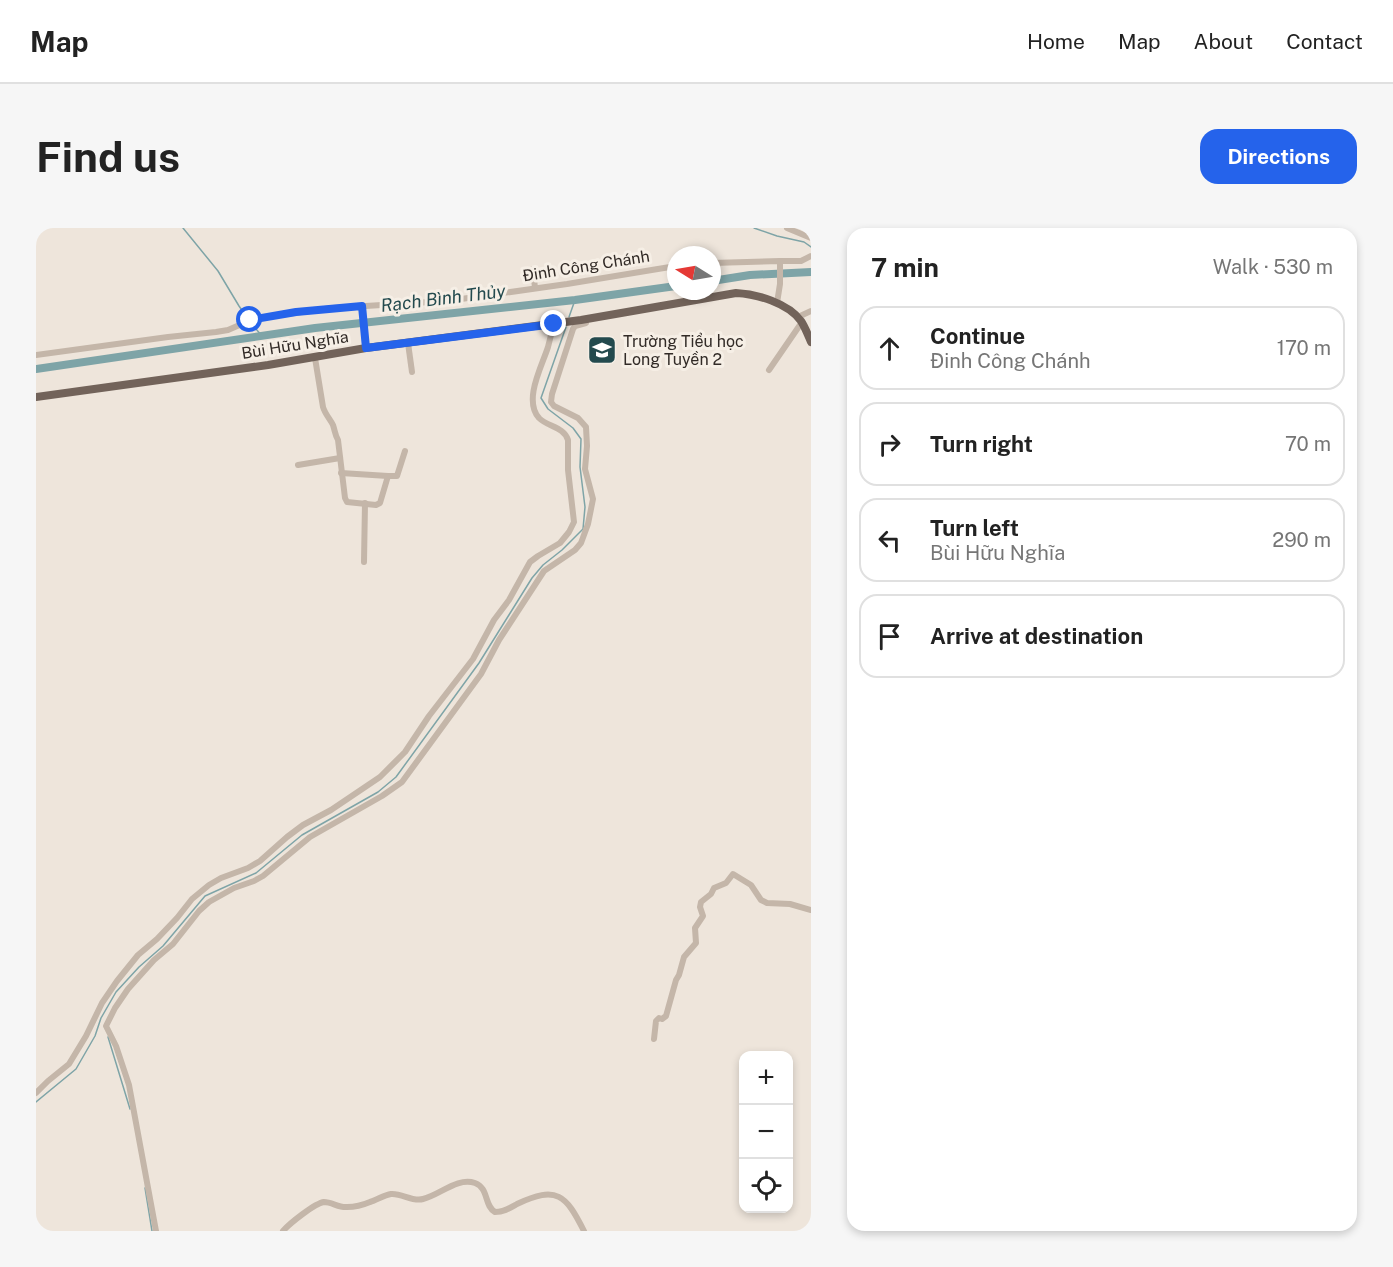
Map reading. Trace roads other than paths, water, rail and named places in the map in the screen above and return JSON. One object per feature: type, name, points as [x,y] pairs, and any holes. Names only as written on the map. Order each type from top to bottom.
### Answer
[{"type":"main road","points":[[594,317],[736,293],[755,295],[777,303],[800,320],[811,342]]},
{"type":"main road","name":"Bùi Hữu Nghĩa","points":[[36,397],[594,317]]},
{"type":"street","points":[[787,228],[811,238]]},
{"type":"street","points":[[721,263],[780,263],[801,261],[811,256]]},
{"type":"street","points":[[777,303],[780,263]]},
{"type":"street","name":"Đinh Công Chánh","points":[[36,355],[216,332],[228,330],[249,320],[296,312],[447,301],[667,267]]},
{"type":"street","points":[[533,269],[535,288]]},
{"type":"street","points":[[362,306],[366,348]]},
{"type":"street","points":[[769,370],[800,320],[811,311]]},
{"type":"street","points":[[156,1231],[129,1085],[116,1046],[106,1028],[107,1024],[128,989],[154,960],[173,944],[199,911],[234,888],[263,876],[310,837],[402,782],[481,674],[499,640],[544,571],[582,543],[593,504],[585,469],[587,431],[578,418],[554,406],[551,402],[573,328],[588,323],[594,317]]},
{"type":"street","points":[[36,1093],[69,1064],[87,1036],[102,1003],[113,986],[138,955],[177,918],[192,898],[221,878],[249,868],[260,861],[303,825],[332,810],[389,770],[405,752],[429,716],[473,659],[530,562],[560,543],[569,532],[574,522],[567,436],[540,419],[536,413],[532,394],[556,323]]},
{"type":"street","points":[[408,343],[412,372]]},
{"type":"street","points":[[315,358],[323,406],[338,440],[346,501],[377,505],[380,503],[388,476]]},
{"type":"street","points":[[341,473],[397,476],[405,451]]},
{"type":"street","points":[[298,465],[340,458]]},
{"type":"street","points":[[364,562],[365,504]]},
{"type":"street","points":[[654,1039],[656,1021],[666,1016],[684,957],[696,943],[695,928],[703,916],[700,907],[714,888],[726,883],[732,874],[751,885],[761,900],[767,903],[790,904],[811,910]]},
{"type":"street","points":[[283,1231],[291,1223],[324,1202],[348,1207],[395,1194],[421,1200],[456,1184],[468,1182],[476,1183],[483,1188],[490,1208],[495,1212],[501,1212],[540,1195],[560,1197],[569,1205],[584,1231]]},
{"type":"waterway","points":[[183,228],[218,271],[248,319]]},
{"type":"waterway","points":[[754,228],[804,242],[811,247]]},
{"type":"waterway","name":"Rạch Bình Thủy","points":[[721,280],[750,275],[811,272]]},
{"type":"waterway","name":"Rạch Bình Thủy","points":[[36,369],[315,328],[575,300],[667,287]]},
{"type":"waterway","points":[[569,317],[575,300]]},
{"type":"waterway","points":[[251,323],[262,336]]},
{"type":"waterway","points":[[36,1102],[76,1069],[116,992],[163,946],[205,896],[256,873],[302,835],[378,792],[396,777],[479,663],[532,578],[583,529],[585,507],[580,467],[581,439],[573,428],[548,409],[541,398],[566,327]]},
{"type":"waterway","points":[[108,1037],[130,1109]]},
{"type":"waterway","points":[[145,1188],[152,1231]]},
{"type":"place","name":"Trường Tiểu học Long Tuyền 2","points":[[602,350]]}]
